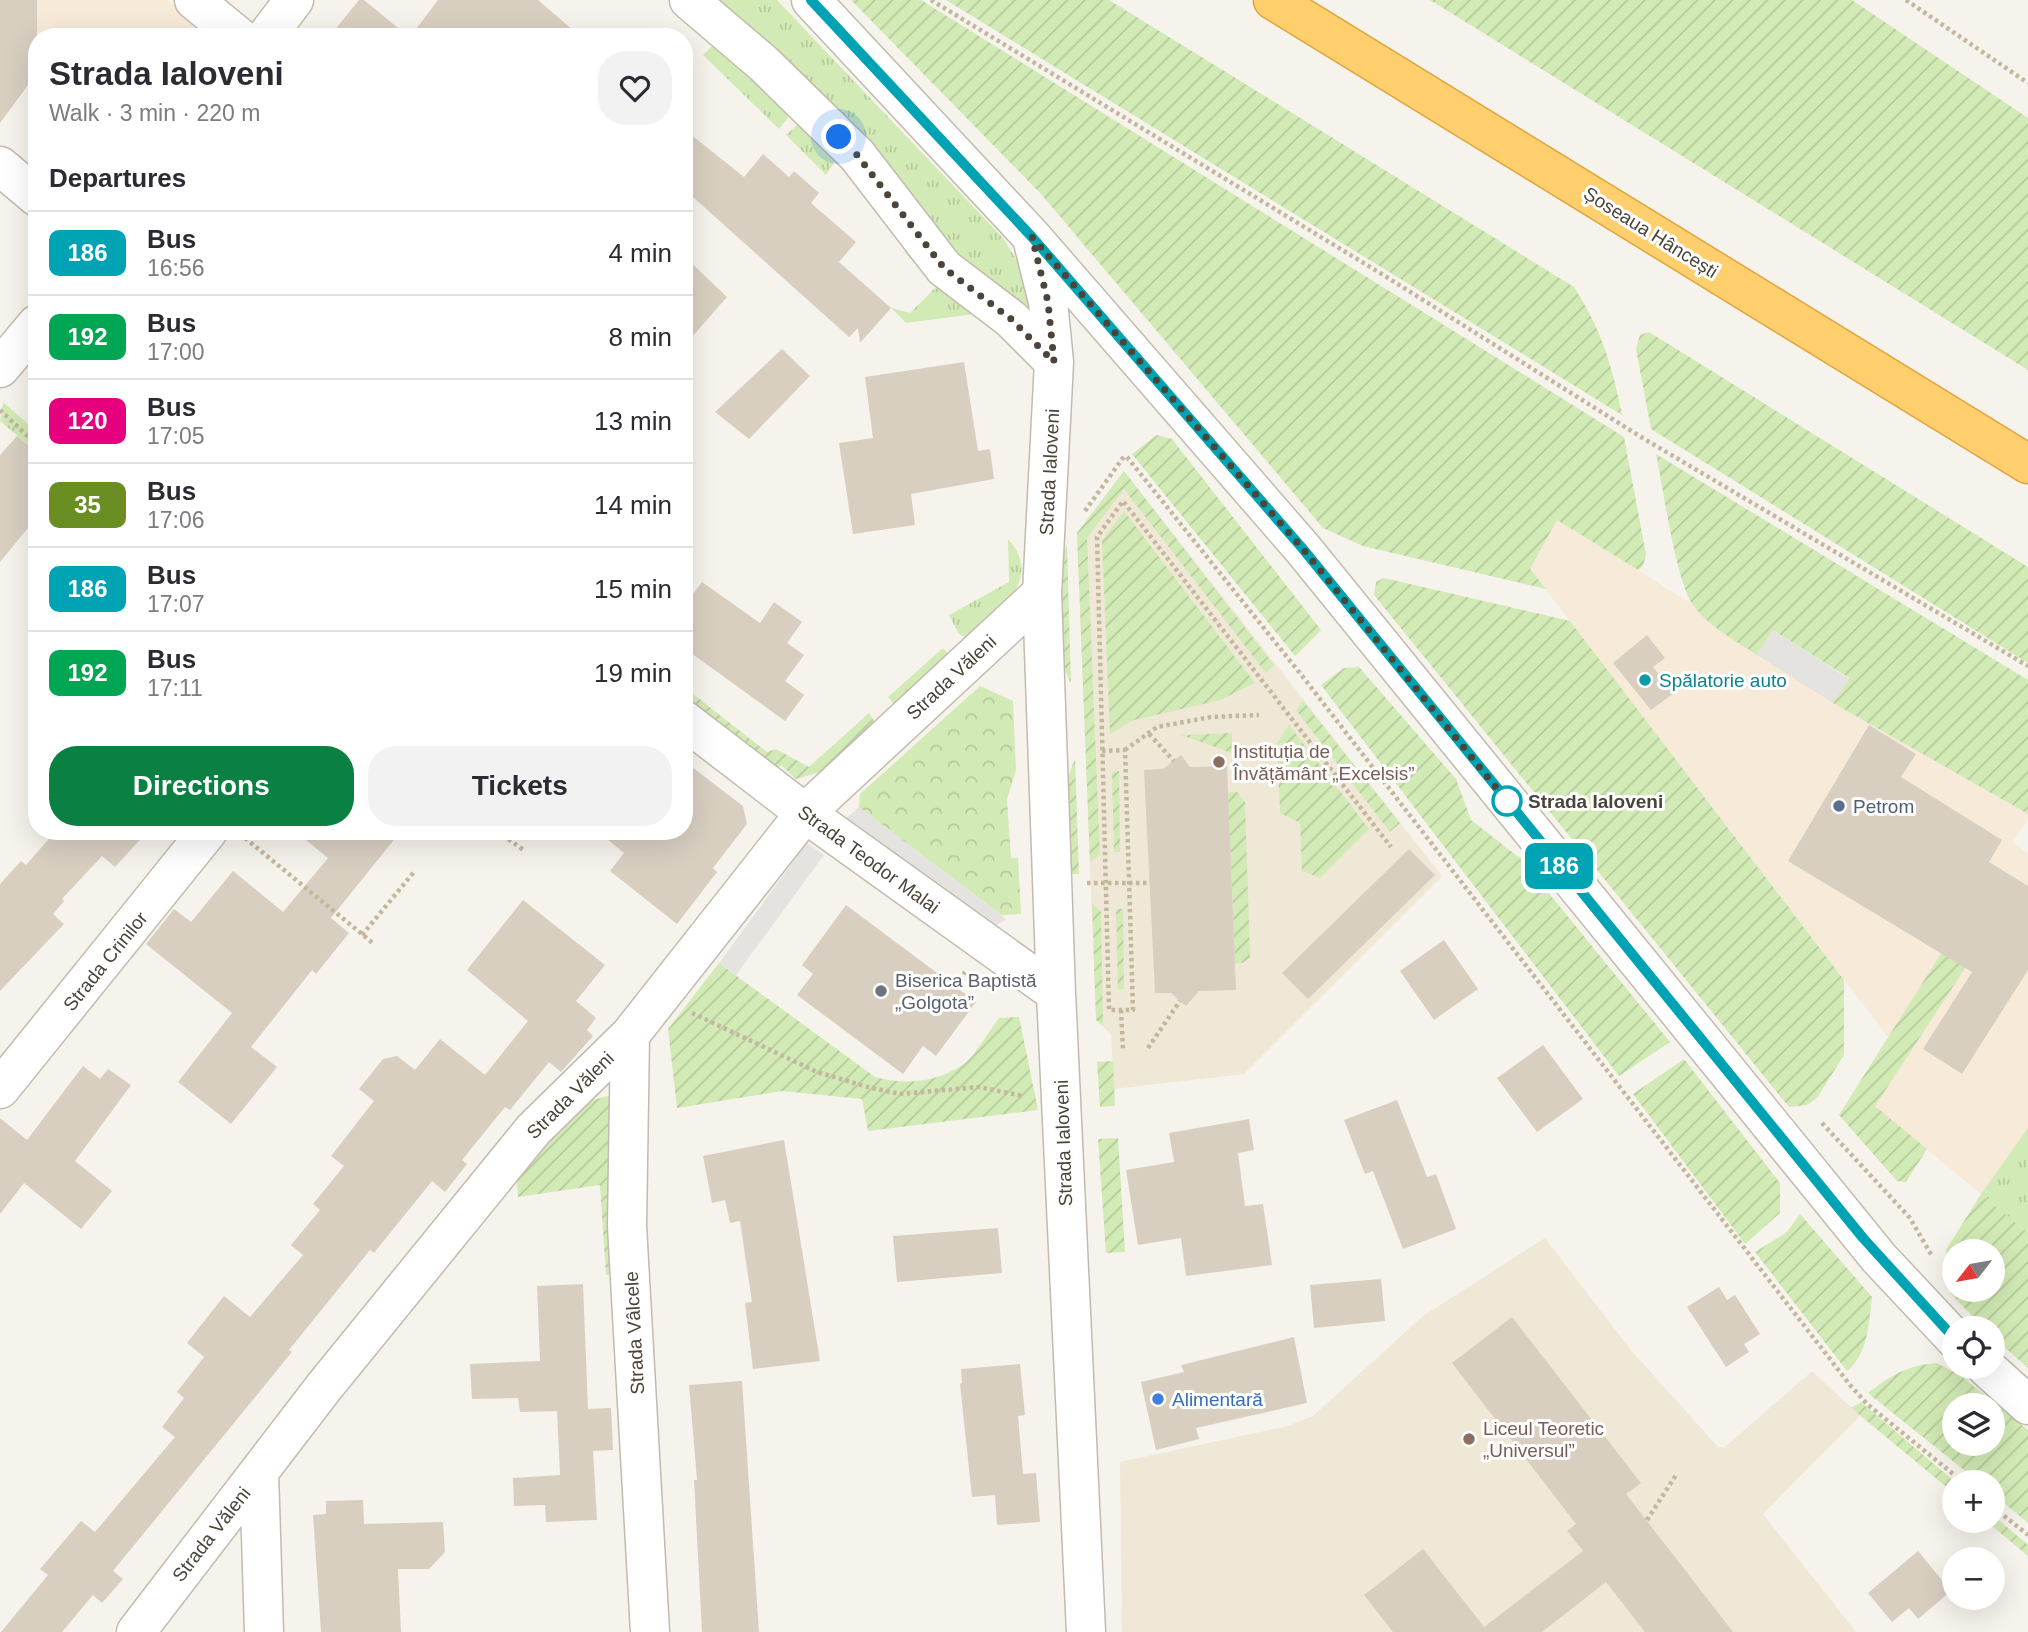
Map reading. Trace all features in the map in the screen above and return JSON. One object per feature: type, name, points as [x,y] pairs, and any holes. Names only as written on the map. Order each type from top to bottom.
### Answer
[{"type":"highway","name":"Șoseaua Hâncești","points":[[1273,0],[2028,464]]},
{"type":"street","points":[[194,0],[249,28]]},
{"type":"street","points":[[269,28],[294,0]]},
{"type":"street","points":[[689,0],[764,64],[857,155],[944,268],[1011,319],[1054,362]]},
{"type":"street","points":[[811,0],[1032,237],[1303,549],[1871,1248],[1942,1325]]},
{"type":"street","points":[[0,166],[28,189]]},
{"type":"street","name":"Strada Ialoveni","points":[[1032,237],[1048,302],[1054,362],[1042,593],[1056,993],[1086,1632]]},
{"type":"street","points":[[0,368],[28,335]]},
{"type":"street","name":"Strada Văleni","points":[[136,1632],[259,1472],[533,1130],[631,1035],[805,813],[1042,593]]},
{"type":"street","name":"Strada Teodor Malai","points":[[693,727],[805,813],[1056,993]]},
{"type":"street","name":"Strada Crinilor","points":[[0,1089],[201,840]]},
{"type":"street","name":"Strada Vâlcele","points":[[631,1035],[627,1226],[650,1632]]},
{"type":"street","points":[[1999,1379],[2028,1405]]},
{"type":"street","points":[[259,1472],[264,1632]]},
{"type":"path","points":[[931,0],[1397,283],[1641,437],[2028,666]]},
{"type":"path","points":[[1906,0],[2028,83]]},
{"type":"path","points":[[0,410],[28,436]]},
{"type":"path","points":[[1127,457],[1303,677],[1850,1385],[1867,1404],[1948,1470]]},
{"type":"path","points":[[1125,750],[1133,1010],[1109,1010],[1097,537],[1123,500],[1391,847]]},
{"type":"path","points":[[1102,751],[1125,750],[1157,727],[1211,717],[1259,715]]},
{"type":"path","points":[[1149,734],[1174,761]]},
{"type":"path","points":[[248,840],[374,944]]},
{"type":"path","points":[[509,840],[525,852]]},
{"type":"path","points":[[362,935],[414,872]]},
{"type":"path","points":[[1129,883],[1149,883]]},
{"type":"path","points":[[660,998],[817,1072],[868,1087],[900,1094],[979,1087]]},
{"type":"path","points":[[1148,1048],[1180,1001]]},
{"type":"path","points":[[1121,1010],[1123,1050]]},
{"type":"path","points":[[1819,1120],[1909,1218],[1937,1265]]},
{"type":"path","points":[[1647,1520],[1676,1475]]},
{"type":"path","points":[[2005,1517],[2028,1535]]},
{"type":"shaded area","points":[[0,0],[167,0],[195,23],[191,28],[35,28]]},
{"type":"shaded area","name":"Instituția de Învățământ „Excelsis”","points":[[1124,471],[1442,876],[1244,1074],[1114,1089],[1111,1034],[1096,1020],[1077,533]]},
{"type":"shaded area","points":[[1557,520],[1692,604],[1709,622],[1833,703],[2028,814],[2028,819],[2012,842],[2028,853],[2028,1233],[1855,1090],[1888,1037],[1530,569]]},
{"type":"shaded area","points":[[1773,630],[1849,679],[1833,703],[1757,655]]},
{"type":"shaded area","points":[[859,807],[1006,920],[987,929],[844,820]]},
{"type":"shaded area","points":[[807,843],[824,855],[736,975],[719,963]]},
{"type":"shaded area","name":"Liceul Teoretic „Universul”","points":[[1545,1238],[1630,1349],[1718,1447],[1725,1447],[1812,1371],[1860,1416],[1763,1514],[1856,1632],[1122,1632],[1120,1462],[1288,1426],[1313,1416],[1423,1316]]},
{"type":"green space","points":[[702,0],[777,0],[1003,238],[1027,277],[1039,327],[939,249]]},
{"type":"green space","points":[[851,0],[921,0],[1624,437],[1646,555],[1643,566],[1638,570],[1557,520],[1530,569],[1546,589],[1363,546],[1323,528],[1041,194]]},
{"type":"green space","points":[[946,0],[1109,0],[1574,287],[1605,349],[1622,415]]},
{"type":"green space","points":[[1430,0],[1852,0],[2028,118],[2028,370]]},
{"type":"green space","points":[[718,40],[793,111],[779,129],[703,55]]},
{"type":"green space","points":[[802,120],[838,156],[826,175],[786,135]]},
{"type":"green space","points":[[901,249],[983,313],[906,323],[891,308],[910,313],[937,286]]},
{"type":"green space","points":[[1649,332],[2028,567],[2028,663],[1651,429],[1636,349],[1640,335]]},
{"type":"green space","points":[[3,402],[28,424],[28,444],[0,421]]},
{"type":"green space","points":[[1157,435],[1172,439],[1321,630],[1295,656],[1132,454]]},
{"type":"green space","points":[[1656,454],[2028,680],[2028,814],[1833,703],[1849,678],[1773,630],[1757,655],[1723,633],[1699,613],[1681,576]]},
{"type":"green space","points":[[1124,471],[1274,665],[1266,673],[1124,489],[1087,538],[1100,855],[1090,862],[1077,533]]},
{"type":"green space","points":[[1124,511],[1255,683],[1220,700],[1134,720],[1110,734],[1102,541]]},
{"type":"green space","points":[[1008,539],[1018,554],[1021,568],[1019,582],[1003,607],[968,639],[959,634],[949,615],[1009,582]]},
{"type":"green space","points":[[1067,545],[1071,684],[1055,646],[1055,571]]},
{"type":"green space","points":[[1384,578],[1570,621],[1844,980],[1844,1055],[1817,1098],[1807,1105],[1789,1107],[1374,595],[1376,582]]},
{"type":"green space","points":[[943,648],[952,658],[897,707],[888,697]]},
{"type":"green space","points":[[1359,667],[1456,779],[1471,820],[1521,859],[1670,1042],[1619,1076],[1321,685],[1344,668]]},
{"type":"green space","points":[[980,686],[1013,701],[1016,770],[1007,799],[1011,858],[1018,858],[1021,914],[1001,915],[859,807],[860,794]]},
{"type":"green space","points":[[693,694],[767,752],[776,749],[809,767],[869,713],[877,726],[824,771],[796,779],[781,765],[777,771],[693,708]]},
{"type":"green space","points":[[1303,701],[1400,823],[1390,832],[1296,710]]},
{"type":"green space","points":[[1289,725],[1369,829],[1320,878],[1302,871],[1300,823],[1280,813],[1277,743]]},
{"type":"green space","points":[[1232,733],[1232,753],[1181,735]]},
{"type":"green space","points":[[1075,759],[1079,874],[1065,874],[1062,793]]},
{"type":"green space","points":[[1119,771],[1120,852],[1114,852],[1112,772]]},
{"type":"green space","points":[[1228,792],[1237,792],[1245,802],[1250,958],[1242,963],[1235,963]]},
{"type":"green space","points":[[1092,903],[1101,912],[1103,1026],[1096,1020]]},
{"type":"green space","points":[[1116,909],[1123,909],[1124,989],[1118,989]]},
{"type":"green space","points":[[1942,952],[1967,965],[1875,1106],[1927,1149],[1906,1182],[1897,1181],[1839,1115]]},
{"type":"green space","points":[[719,963],[875,1077],[886,1080],[919,1081],[950,1072],[971,1057],[999,1018],[1019,1017],[1038,1110],[868,1131],[862,1099],[782,1091],[677,1108],[668,1029]]},
{"type":"green space","points":[[1684,1059],[1780,1183],[1780,1213],[1745,1244],[1633,1094]]},
{"type":"green space","points":[[1113,1061],[1115,1106],[1100,1107],[1097,1062]]},
{"type":"green space","points":[[608,1096],[615,1102],[617,1275],[606,1275],[600,1185],[518,1197],[516,1171],[574,1105]]},
{"type":"green space","points":[[2028,1128],[2028,1233],[1981,1194]]},
{"type":"green space","points":[[1118,1138],[1125,1252],[1106,1253],[1098,1139]]},
{"type":"green space","points":[[1981,1194],[2028,1233],[2028,1368],[2005,1348],[2005,1316],[1972,1316],[1959,1302],[2006,1302],[2006,1239],[1953,1239]]},
{"type":"green space","points":[[1800,1214],[1872,1297],[1863,1347],[1847,1371],[1755,1252],[1787,1232]]},
{"type":"green space","points":[[1937,1363],[1942,1366],[1942,1379],[1965,1379],[1982,1393],[1942,1393],[1942,1452],[1868,1393],[1900,1372]]},
{"type":"green space","points":[[1861,1402],[1942,1471],[1942,1483],[1851,1408]]},
{"type":"green space","points":[[2005,1411],[2028,1430],[2028,1523],[2005,1504],[2005,1470],[1964,1470],[1947,1456],[2005,1456]]},
{"type":"green space","points":[[2005,1525],[2028,1545],[2028,1556],[2000,1533],[2005,1533]]},
{"type":"building","points":[[0,0],[37,0],[37,28],[28,28],[28,85],[0,123]]},
{"type":"building","points":[[359,0],[364,0],[398,28],[336,28]]},
{"type":"building","points":[[438,0],[538,0],[571,28],[417,28]]},
{"type":"building","points":[[693,136],[744,177],[763,154],[789,177],[794,171],[819,193],[811,203],[856,242],[839,262],[891,308],[860,343],[858,328],[849,337],[693,197]]},
{"type":"building","points":[[693,265],[727,297],[693,336]]},
{"type":"building","points":[[782,349],[810,376],[749,439],[715,412]]},
{"type":"building","points":[[964,362],[978,451],[990,449],[994,479],[911,494],[915,525],[853,534],[839,443],[873,438],[865,377]]},
{"type":"building","points":[[17,436],[28,445],[28,528],[0,562],[0,455]]},
{"type":"building","points":[[702,582],[760,623],[774,602],[802,622],[787,643],[804,655],[785,681],[804,695],[785,721],[693,655],[693,594]]},
{"type":"building","name":"Spălatorie auto","points":[[1647,635],[1665,658],[1653,667],[1674,693],[1651,710],[1613,663]]},
{"type":"building","points":[[1869,725],[1916,754],[1901,777],[2002,840],[1989,862],[2028,886],[2028,970],[1962,1074],[1923,1049],[1972,972],[1788,861]]},
{"type":"building","points":[[1181,755],[1190,767],[1227,766],[1236,990],[1199,991],[1186,1006],[1171,993],[1155,993],[1144,770],[1163,769]]},
{"type":"building","points":[[693,768],[743,806],[747,824],[713,868],[717,872],[677,924],[610,871],[624,853],[608,840],[693,840]]},
{"type":"building","points":[[48,840],[140,840],[115,867],[102,856],[62,899],[64,901],[53,914],[64,924],[0,991],[0,884],[21,861],[26,865]]},
{"type":"building","points":[[306,840],[394,840],[331,918],[349,933],[316,974],[312,970],[251,1047],[277,1067],[231,1124],[178,1082],[232,1013],[146,944],[174,909],[191,922],[233,871],[283,912],[328,858]]},
{"type":"building","points":[[1409,849],[1435,875],[1308,999],[1282,973]]},
{"type":"building","points":[[523,900],[605,965],[576,1001],[596,1018],[587,1030],[593,1036],[561,1072],[549,1062],[510,1110],[505,1107],[462,1160],[467,1164],[445,1192],[432,1181],[374,1253],[370,1250],[289,1350],[292,1352],[113,1571],[123,1579],[102,1603],[93,1595],[62,1632],[1,1632],[48,1575],[40,1569],[81,1521],[95,1532],[175,1437],[162,1427],[184,1398],[177,1392],[204,1357],[187,1343],[224,1296],[250,1317],[303,1255],[291,1245],[320,1210],[313,1204],[344,1166],[331,1156],[374,1101],[359,1089],[383,1059],[397,1056],[415,1070],[440,1039],[485,1075],[528,1021],[467,970]]},
{"type":"building","name":"Biserica Baptistă „Golgota”","points":[[846,905],[976,1002],[936,1056],[923,1046],[903,1074],[797,995],[813,974],[802,965]]},
{"type":"building","points":[[1444,940],[1478,989],[1434,1020],[1400,971]]},
{"type":"building","points":[[1543,1045],[1583,1099],[1537,1132],[1497,1078]]},
{"type":"building","points":[[83,1066],[100,1079],[108,1069],[131,1085],[75,1161],[112,1191],[81,1229],[24,1183],[0,1214],[0,1118],[27,1140]]},
{"type":"building","points":[[1397,1100],[1427,1177],[1436,1174],[1456,1229],[1403,1249],[1373,1171],[1365,1174],[1344,1120]]},
{"type":"building","points":[[1249,1119],[1254,1150],[1238,1153],[1245,1206],[1263,1204],[1272,1265],[1186,1276],[1181,1238],[1138,1245],[1126,1170],[1174,1162],[1169,1133]]},
{"type":"building","points":[[784,1140],[820,1361],[753,1369],[745,1303],[752,1302],[740,1221],[730,1223],[725,1200],[712,1203],[703,1156]]},
{"type":"building","points":[[998,1228],[1002,1273],[897,1282],[893,1236]]},
{"type":"building","points":[[1381,1279],[1385,1321],[1314,1328],[1310,1285]]},
{"type":"building","points":[[583,1284],[588,1409],[611,1408],[613,1450],[593,1451],[597,1520],[546,1522],[545,1505],[514,1506],[513,1478],[560,1475],[557,1411],[520,1412],[518,1398],[472,1399],[470,1364],[540,1361],[537,1286]]},
{"type":"building","points":[[1719,1287],[1727,1300],[1735,1295],[1760,1334],[1744,1344],[1749,1352],[1726,1367],[1687,1307]]},
{"type":"building","points":[[1512,1317],[1641,1483],[1626,1494],[1733,1632],[1645,1632],[1606,1582],[1542,1632],[1393,1632],[1364,1595],[1423,1549],[1484,1627],[1583,1551],[1567,1531],[1576,1524],[1452,1363]]},
{"type":"building","points":[[1294,1337],[1307,1403],[1196,1428],[1199,1439],[1156,1450],[1141,1382],[1184,1372],[1181,1365]]},
{"type":"building","points":[[1020,1364],[1025,1415],[1018,1416],[1023,1474],[1036,1473],[1040,1522],[997,1525],[995,1495],[972,1497],[960,1384],[961,1369]]},
{"type":"building","points":[[742,1381],[759,1632],[702,1632],[694,1480],[697,1480],[689,1385]]},
{"type":"building","points":[[363,1500],[364,1524],[443,1522],[445,1552],[429,1569],[398,1569],[401,1632],[321,1632],[313,1515],[326,1514],[326,1501]]},
{"type":"building","points":[[1918,1551],[1942,1580],[1942,1599],[1918,1619],[1909,1608],[1892,1622],[1868,1593]]},
{"type":"bus line","name":"186","points":[[811,0],[1032,237],[1303,549],[1879,1258],[1942,1325]]},
{"type":"place","name":"Spălatorie auto","points":[[1645,680]]},
{"type":"place","name":"Instituția de Învățământ „Excelsis”","points":[[1219,762]]},
{"type":"place","name":"Strada Ialoveni","points":[[1507,801]]},
{"type":"place","name":"Petrom","points":[[1839,806]]},
{"type":"place","name":"Biserica Baptistă „Golgota”","points":[[881,991]]},
{"type":"place","name":"Alimentară","points":[[1158,1399]]},
{"type":"place","name":"Liceul Teoretic „Universul”","points":[[1469,1439]]},
{"type":"route","points":[[839,137],[857,155],[944,268],[1011,319],[1054,362],[1048,302],[1032,237],[1303,549],[1507,801]]}]
